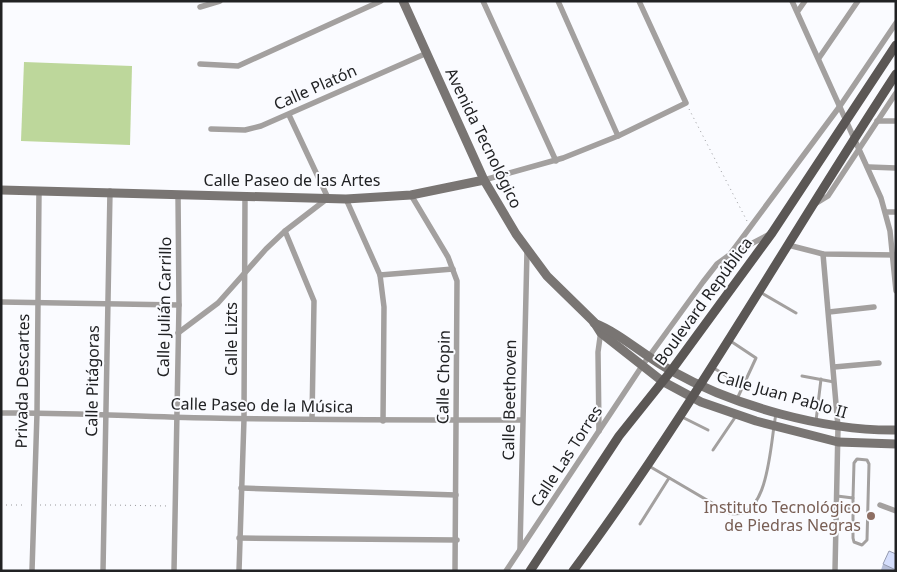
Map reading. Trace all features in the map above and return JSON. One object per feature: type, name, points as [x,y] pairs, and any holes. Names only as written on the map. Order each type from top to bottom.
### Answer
[{"type":"main road","name":"Avenida Tecnológico","points":[[402,1],[484,180],[526,251],[547,276],[599,327]]},
{"type":"main road","name":"Boulevard República","points":[[530,571],[620,436],[671,371],[772,233],[896,45]]},
{"type":"main road","points":[[573,571],[648,466],[896,74]]},
{"type":"main road","name":"Calle Paseo de las Artes","points":[[1,190],[346,199],[411,194],[484,180]]},
{"type":"main road","name":"Calle Juan Pablo II","points":[[599,327],[671,371],[698,385],[737,400],[838,427],[896,430]]},
{"type":"main road","name":"Calle Juan Pablo II","points":[[599,327],[642,366],[662,381],[691,398],[773,426],[838,442],[896,444]]},
{"type":"street","points":[[200,7],[220,1]]},
{"type":"street","points":[[200,64],[238,66],[381,1]]},
{"type":"street","points":[[483,1],[556,161]]},
{"type":"street","points":[[558,1],[618,136]]},
{"type":"street","points":[[639,1],[686,103]]},
{"type":"street","points":[[792,1],[854,140],[869,167],[886,212],[894,255],[896,291]]},
{"type":"street","points":[[798,12],[805,1]]},
{"type":"street","points":[[819,58],[858,1]]},
{"type":"street","points":[[728,256],[751,228],[840,106],[896,23]]},
{"type":"street","name":"Calle Platón","points":[[211,129],[252,129],[289,115],[427,53]]},
{"type":"street","points":[[814,204],[826,198],[896,93]]},
{"type":"street","name":"Calle Paseo de las Artes","points":[[484,180],[556,161],[618,136],[686,103]]},
{"type":"street","points":[[178,333],[218,303],[285,230],[328,198],[289,115]]},
{"type":"street","points":[[877,121],[896,121]]},
{"type":"street","points":[[869,167],[896,168]]},
{"type":"street","name":"Privada Descartes","points":[[32,571],[37,413],[39,191]]},
{"type":"street","name":"Calle Pitágoras","points":[[103,571],[110,192]]},
{"type":"street","name":"Calle Julián Carrillo","points":[[174,571],[179,304],[178,194]]},
{"type":"street","name":"Calle Chopin","points":[[411,194],[453,270],[458,294],[455,571]]},
{"type":"street","name":"Calle Lizts","points":[[239,571],[244,419],[245,197]]},
{"type":"street","points":[[346,199],[380,275],[384,307],[383,421]]},
{"type":"street","points":[[886,212],[896,212]]},
{"type":"street","points":[[285,230],[314,301],[312,419]]},
{"type":"street","points":[[728,256],[772,233]]},
{"type":"street","points":[[788,245],[823,254],[894,255]]},
{"type":"street","name":"Calle Beethoven","points":[[520,550],[521,420],[526,251]]},
{"type":"street","points":[[823,254],[838,427],[836,571]]},
{"type":"street","name":"Calle Las Torres","points":[[506,571],[648,357],[717,264],[728,256]]},
{"type":"street","points":[[380,275],[453,270]]},
{"type":"street","points":[[1,302],[179,304]]},
{"type":"street","points":[[829,312],[874,307]]},
{"type":"street","points":[[599,327],[599,430]]},
{"type":"street","points":[[834,367],[879,362]]},
{"type":"street","name":"Calle Paseo de la Música","points":[[1,413],[105,413],[244,419],[383,421],[521,420]]},
{"type":"street","points":[[241,488],[456,495]]},
{"type":"street","points":[[880,505],[896,511]]},
{"type":"street","points":[[239,538],[456,540]]},
{"type":"lane","points":[[760,291],[796,313]]},
{"type":"lane","points":[[729,340],[756,358],[737,400]]},
{"type":"lane","points":[[711,367],[743,386]]},
{"type":"lane","points":[[802,376],[835,382]]},
{"type":"lane","points":[[816,422],[821,379]]},
{"type":"lane","points":[[648,466],[729,514],[743,515],[752,509],[758,500],[766,477],[777,411]]},
{"type":"lane","points":[[713,450],[737,415]]},
{"type":"lane","points":[[680,416],[708,430]]},
{"type":"lane","points":[[857,459],[864,459],[870,464],[867,540],[862,545],[854,542],[853,538],[853,509],[854,463],[857,459]]},
{"type":"lane","points":[[640,524],[669,478]]},
{"type":"lane","points":[[837,496],[853,498]]},
{"type":"lane","points":[[837,507],[853,509]]},
{"type":"path","points":[[686,103],[738,207],[751,228]]},
{"type":"path","points":[[1,505],[174,506]]},
{"type":"green space","points":[[24,62],[132,66],[130,145],[21,141]]},
{"type":"building","points":[[889,551],[896,554],[896,570],[883,564]]},
{"type":"place","name":"Instituto Tecnológico de Piedras Negras","points":[[871,516]]}]
